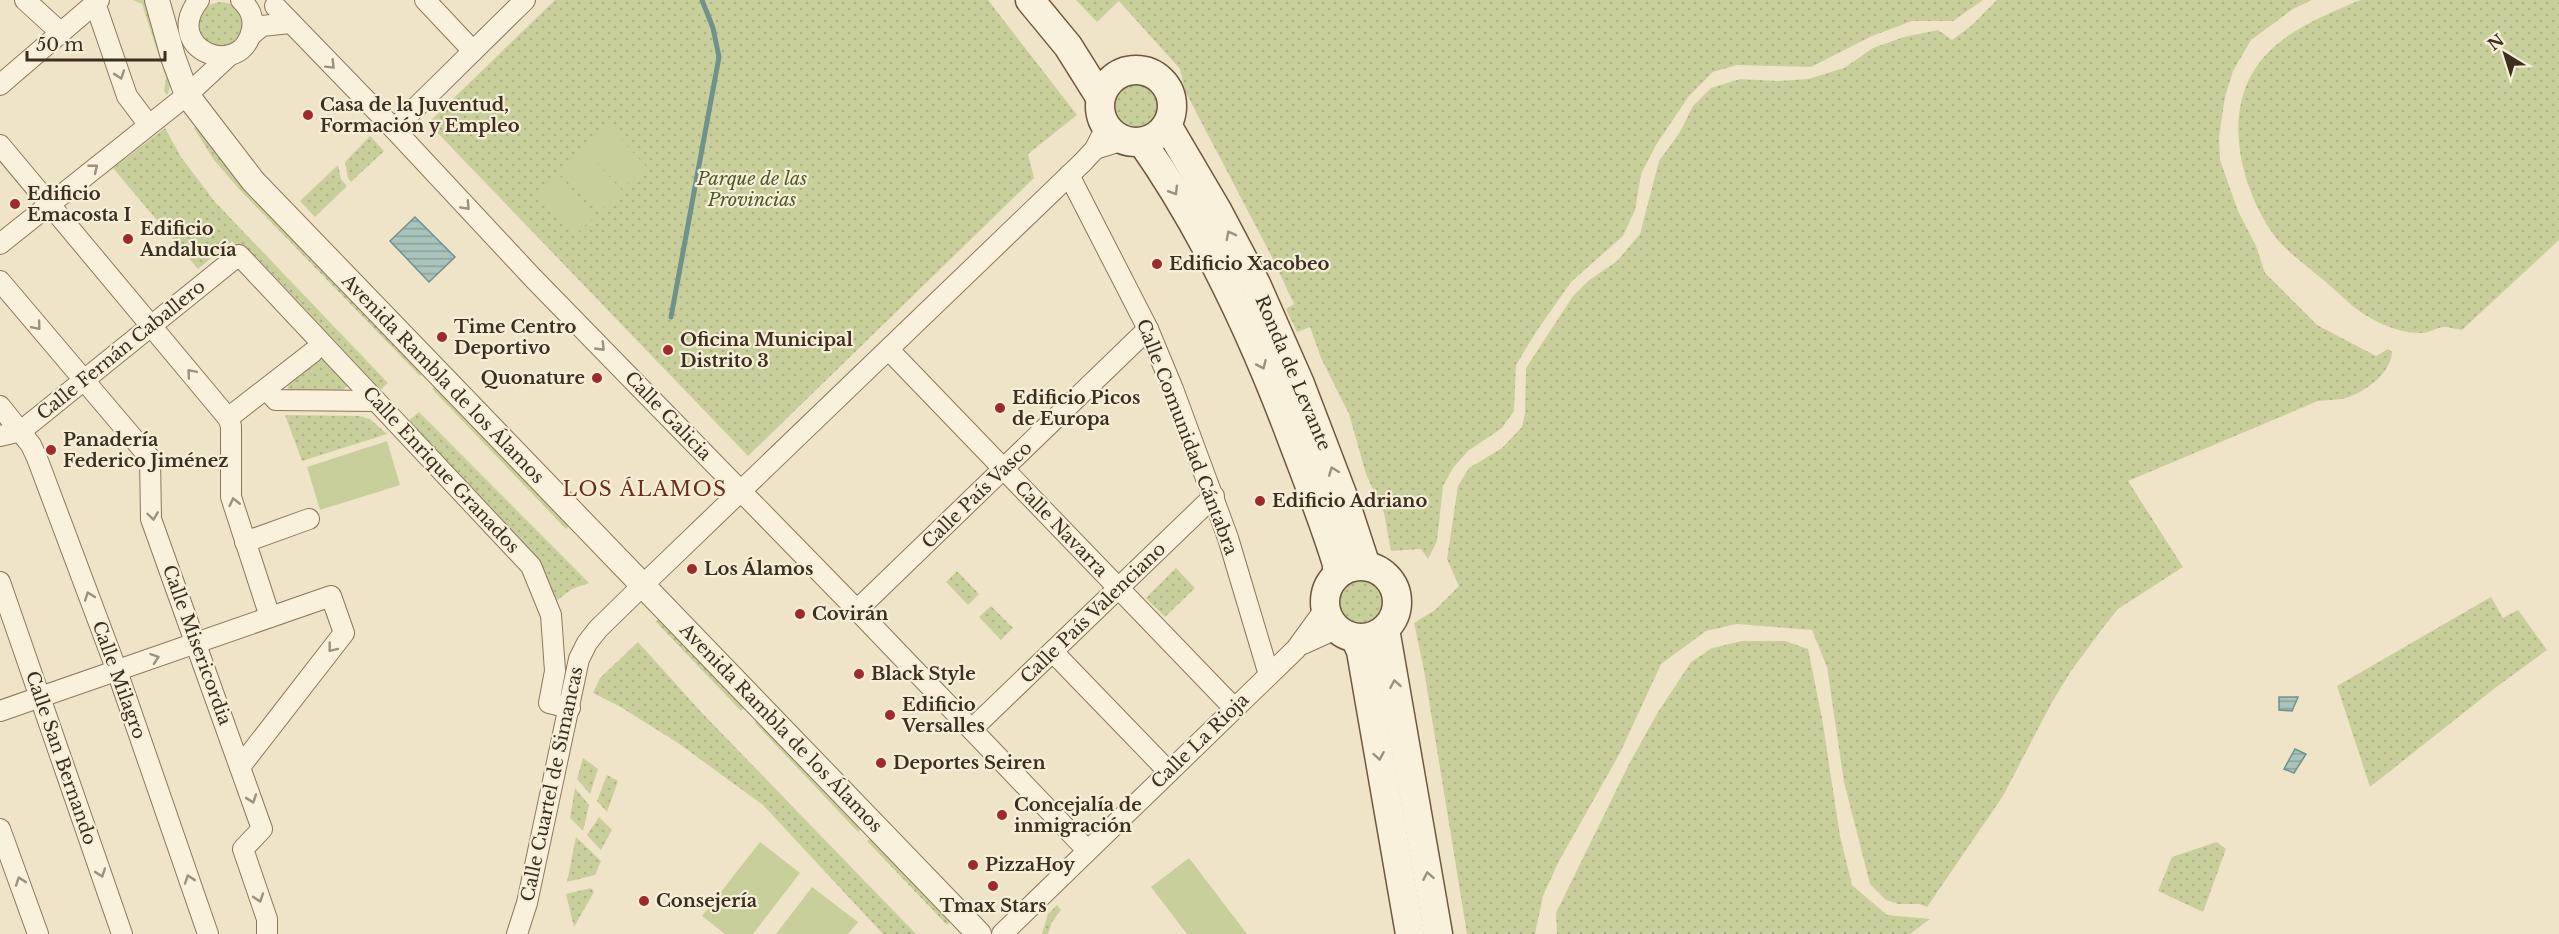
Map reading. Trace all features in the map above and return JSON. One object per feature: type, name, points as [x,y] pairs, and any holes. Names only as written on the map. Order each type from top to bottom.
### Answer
[{"type":"main road","points":[[1030,0],[1068,46],[1100,97],[1101,118],[1117,140],[1160,133],[1167,126],[1172,114],[1172,101],[1169,89],[1161,79],[1151,72],[1138,69],[1126,70],[1068,46]]},
{"type":"main road","points":[[1100,97],[1109,81],[1126,70]]},
{"type":"main road","name":"Ronda de Levante","points":[[1167,126],[1256,284],[1300,384],[1344,499],[1366,566]]},
{"type":"main road","name":"Ronda de Levante","points":[[1117,140],[1164,174],[1196,226],[1232,297],[1277,398],[1331,546],[1337,574]]},
{"type":"main road","points":[[1339,625],[1376,634],[1393,619],[1396,595],[1392,583],[1384,574],[1366,566],[1356,566],[1337,574],[1326,591],[1339,625],[1361,651],[1410,934]]},
{"type":"main road","points":[[1385,628],[1438,934]]},
{"type":"street","points":[[25,0],[60,32]]},
{"type":"street","name":"Avenida Rambla de los Álamos","points":[[157,0],[173,57],[187,95],[216,136],[253,181],[979,934]]},
{"type":"street","points":[[199,0],[189,19],[192,40],[200,49],[209,54],[220,57],[230,55]]},
{"type":"street","points":[[424,0],[473,51]]},
{"type":"street","points":[[394,129],[525,0]]},
{"type":"street","points":[[4,74],[60,32],[96,1],[128,96],[148,124]]},
{"type":"street","points":[[244,3],[252,15],[251,36]]},
{"type":"street","points":[[244,3],[261,8],[278,3]]},
{"type":"street","name":"Calle Galicia","points":[[278,3],[290,23],[394,129],[533,278],[742,491],[1087,850]]},
{"type":"street","points":[[0,244],[187,95],[230,55],[246,44],[262,26],[290,23]]},
{"type":"street","name":"Calle Cuartel de Simancas","points":[[517,934],[527,903],[579,659],[587,643],[643,585],[1069,175],[1117,140]]},
{"type":"street","points":[[0,145],[228,418],[231,426],[231,497],[270,617]]},
{"type":"street","name":"Calle Comunidad Cántabra","points":[[1069,175],[1148,329],[1214,496],[1269,675]]},
{"type":"street","name":"Calle Fernán Caballero","points":[[0,436],[5,437],[21,431],[239,255]]},
{"type":"street","name":"Calle Enrique Granados","points":[[239,255],[531,566],[550,615],[555,671],[549,703],[570,708]]},
{"type":"street","points":[[0,280],[83,380]]},
{"type":"street","name":"Calle País Vasco","points":[[857,610],[1148,329]]},
{"type":"street","name":"Calle Navarra","points":[[889,350],[1234,708]]},
{"type":"street","points":[[228,418],[313,352]]},
{"type":"street","name":"Calle Misericordia","points":[[83,380],[150,458],[152,519],[262,829],[243,849],[267,919],[267,934]]},
{"type":"street","points":[[266,389],[276,400],[376,401]]},
{"type":"street","name":"Calle Milagro","points":[[0,406],[21,431],[37,458],[117,671],[208,934]]},
{"type":"street","name":"Calle País Valenciano","points":[[972,729],[1214,496]]},
{"type":"street","points":[[245,542],[309,519]]},
{"type":"street","name":"Calle San Bernando","points":[[0,582],[122,934]]},
{"type":"street","points":[[0,711],[331,596],[344,633],[240,766]]},
{"type":"street","name":"Calle La Rioja","points":[[1002,934],[1296,649],[1318,622],[1339,625]]},
{"type":"street","points":[[1053,652],[1168,772]]},
{"type":"street","points":[[0,829],[38,934]]},
{"type":"green space","points":[[133,0],[146,0],[171,80],[168,95],[164,91],[166,78],[142,4]]},
{"type":"green space","name":"Parque de las Provincias","points":[[555,0],[988,0],[1077,115],[1028,154],[1034,178],[748,456],[428,123]]},
{"type":"green space","points":[[1076,0],[1983,0],[1953,21],[1912,21],[1872,36],[1811,67],[1737,65],[1713,72],[1689,96],[1656,145],[1641,174],[1635,210],[1623,236],[1571,282],[1516,365],[1514,411],[1502,428],[1468,451],[1453,468],[1443,486],[1437,541],[1428,559],[1421,549],[1391,551],[1384,513],[1366,474],[1349,414],[1321,358],[1310,327],[1297,332],[1286,309],[1294,304],[1272,257],[1185,91],[1180,69],[1119,1],[1097,22]]},
{"type":"green space","points":[[1997,0],[2312,0],[2293,9],[2251,40],[2233,71],[2225,97],[2219,137],[2220,160],[2238,211],[2256,246],[2265,273],[2317,325],[2376,356],[2388,349],[2392,352],[2387,368],[2375,382],[2359,393],[2342,399],[2318,401],[2128,481],[2183,567],[2118,609],[2105,625],[2071,671],[2051,704],[2003,796],[1927,907],[1919,904],[1898,904],[1886,900],[1870,884],[1844,782],[1827,667],[1812,630],[1737,624],[1706,631],[1661,664],[1620,753],[1559,861],[1543,896],[1535,934],[1467,934],[1424,670],[1414,623],[1435,610],[1459,586],[1447,559],[1458,486],[1469,468],[1502,448],[1522,427],[1525,413],[1526,368],[1573,296],[1588,281],[1617,261],[1640,234],[1659,161],[1680,132],[1693,106],[1711,88],[1740,79],[1778,81],[1808,79],[1844,68],[1873,48],[1904,37],[1938,30],[1952,40],[1971,26]]},
{"type":"green space","points":[[2360,0],[2559,0],[2559,240],[2462,330],[2444,327],[2425,333],[2412,333],[2388,326],[2364,314],[2281,244],[2258,209],[2249,188],[2239,143],[2239,120],[2242,98],[2250,77],[2263,58],[2284,39],[2308,24]]},
{"type":"green space","points":[[221,2],[230,3],[237,8],[242,15],[242,33],[237,40],[230,45],[221,46],[212,45],[205,40],[200,33],[199,24],[200,15],[205,8],[212,3]]},
{"type":"green space","points":[[1136,80],[1146,82],[1154,88],[1160,96],[1162,106],[1160,116],[1154,124],[1146,130],[1136,132],[1126,130],[1118,124],[1112,116],[1110,106],[1112,96],[1118,88],[1126,82]]},
{"type":"green space","points":[[608,126],[646,166],[626,185],[587,145]]},
{"type":"green space","points":[[196,127],[242,185],[423,373],[420,376],[239,189],[214,160],[194,128]]},
{"type":"green space","points":[[165,128],[181,157],[215,202],[388,383],[378,392],[232,241],[198,269],[113,168]]},
{"type":"green space","points":[[370,136],[384,151],[351,182],[345,162]]},
{"type":"green space","points":[[583,149],[622,190],[602,209],[563,169]]},
{"type":"green space","points":[[338,165],[341,179],[347,186],[315,217],[300,201]]},
{"type":"green space","points":[[558,174],[596,215],[576,234],[538,194]]},
{"type":"green space","points":[[322,357],[349,385],[340,392],[292,392],[287,388],[291,382]]},
{"type":"green space","points":[[435,386],[569,526],[566,529],[432,389]]},
{"type":"green space","points":[[419,412],[589,583],[572,589],[556,601],[534,562],[407,422]]},
{"type":"green space","points":[[285,415],[359,416],[370,419],[387,434],[302,461]]},
{"type":"green space","points":[[387,441],[400,485],[320,510],[307,467]]},
{"type":"green space","points":[[1176,568],[1195,588],[1165,617],[1146,598]]},
{"type":"green space","points":[[957,571],[979,594],[968,605],[946,582]]},
{"type":"green space","points":[[1361,581],[1376,588],[1383,603],[1376,618],[1361,625],[1346,618],[1339,603],[1346,588]]},
{"type":"green space","points":[[2491,597],[2503,618],[2518,610],[2547,650],[2370,787],[2337,686]]},
{"type":"green space","points":[[991,606],[1013,628],[1001,640],[979,617]]},
{"type":"green space","points":[[661,617],[746,706],[741,711],[656,622]]},
{"type":"green space","points":[[1742,641],[1785,641],[1808,649],[1822,718],[1840,836],[1852,885],[1887,915],[1930,919],[1910,934],[1557,934],[1556,913],[1629,764],[1658,712],[1691,662],[1712,648]]},
{"type":"green space","points":[[638,642],[702,713],[916,934],[883,934],[763,805],[678,743],[619,706],[593,693],[600,678]]},
{"type":"green space","points":[[758,719],[862,828],[858,832],[755,723]]},
{"type":"green space","points":[[583,758],[598,769],[590,794],[577,779]]},
{"type":"green space","points":[[607,775],[618,781],[607,812],[597,801]]},
{"type":"green space","points":[[575,788],[589,805],[583,831],[570,818]]},
{"type":"green space","points":[[599,817],[612,830],[601,850],[587,835]]},
{"type":"green space","points":[[576,837],[601,861],[595,875],[567,882]]},
{"type":"green space","points":[[871,838],[951,921],[947,925],[867,841]]},
{"type":"green space","points":[[760,842],[800,873],[753,934],[725,934],[702,916]]},
{"type":"green space","points":[[2217,842],[2226,849],[2203,912],[2158,891],[2172,857]]},
{"type":"green space","points":[[1189,858],[1247,934],[1187,934],[1151,887]]},
{"type":"green space","points":[[812,887],[858,922],[848,934],[776,934]]},
{"type":"green space","points":[[591,888],[594,892],[574,927],[566,894]]},
{"type":"green space","points":[[1057,905],[1061,910],[1052,922],[1048,934],[1042,934],[1048,914]]},
{"type":"water","points":[[415,217],[455,257],[429,282],[390,241]]},
{"type":"water","points":[[2279,697],[2298,697],[2292,711],[2279,710]]},
{"type":"water","points":[[2295,749],[2306,754],[2294,773],[2284,769]]},
{"type":"waterway","points":[[671,317],[719,57],[713,28],[702,0]]},
{"type":"place","name":"Casa de la Juventud, Formación y Empleo","points":[[308,115]]},
{"type":"place","name":"Edificio Emacosta I","points":[[15,204]]},
{"type":"place","name":"Edificio Andalucía","points":[[128,239]]},
{"type":"place","name":"Edificio Xacobeo","points":[[1157,264]]},
{"type":"place","name":"Time Centro Deportivo","points":[[442,337]]},
{"type":"place","name":"Oficina Municipal Distrito 3","points":[[668,350]]},
{"type":"place","name":"Quonature","points":[[597,378]]},
{"type":"place","name":"Edificio Picos de Europa","points":[[1000,408]]},
{"type":"place","name":"Panadería Federico Jiménez","points":[[51,450]]},
{"type":"place","name":"Edificio Adriano","points":[[1260,501]]},
{"type":"place","name":"Los Álamos","points":[[692,569]]},
{"type":"place","name":"Covirán","points":[[800,614]]},
{"type":"place","name":"Black Style","points":[[859,674]]},
{"type":"place","name":"Edificio Versalles","points":[[890,715]]},
{"type":"place","name":"Deportes Seiren","points":[[881,763]]},
{"type":"place","name":"Concejalía de inmigración","points":[[1002,815]]},
{"type":"place","name":"PizzaHoy","points":[[973,865]]},
{"type":"place","name":"Tmax Stars","points":[[993,886]]},
{"type":"place","name":"Consejería","points":[[644,901]]},
{"type":"district","name":"LOS ÁLAMOS","points":[[645,489]]}]
